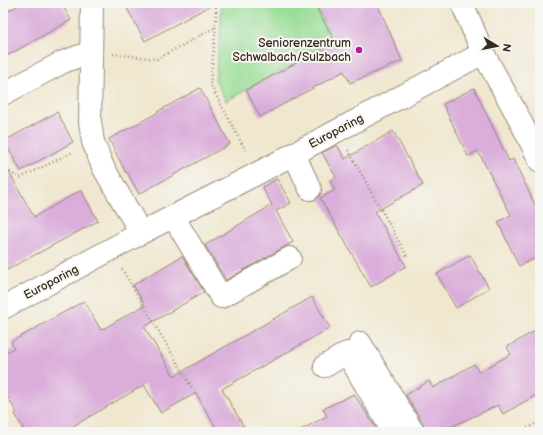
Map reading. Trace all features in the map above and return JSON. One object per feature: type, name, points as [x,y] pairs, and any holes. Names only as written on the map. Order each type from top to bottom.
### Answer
[{"type":"street","points":[[92,3],[90,122],[93,142],[103,167],[141,233]]},
{"type":"street","points":[[462,3],[483,53],[519,118],[540,161]]},
{"type":"street","points":[[3,94],[63,62],[91,52]]},
{"type":"street","name":"Europaring","points":[[3,308],[173,216],[258,173],[483,53]]},
{"type":"street","points":[[294,154],[310,189]]},
{"type":"street","points":[[173,216],[221,297],[290,258]]},
{"type":"street","points":[[360,343],[413,432]]},
{"type":"street","points":[[325,366],[347,353],[393,432]]},
{"type":"path","points":[[216,3],[216,26],[210,84],[258,173]]},
{"type":"path","points":[[91,52],[157,59],[216,26]]},
{"type":"path","points":[[338,130],[407,256]]},
{"type":"path","points":[[3,168],[20,178],[93,142]]},
{"type":"path","points":[[111,250],[197,396]]},
{"type":"path","points":[[520,432],[540,421]]},
{"type":"path","points":[[88,432],[97,427]]},
{"type":"green space","points":[[221,3],[314,3],[328,30],[340,39],[226,101],[215,80],[221,27]]},
{"type":"building","points":[[22,3],[61,3],[71,20],[3,58],[3,14]]},
{"type":"building","points":[[124,3],[215,3],[145,41]]},
{"type":"building","name":"Seniorenzentrum Schwalbach/Sulzbach","points":[[314,3],[377,3],[402,61],[350,83],[344,71],[260,117],[246,90],[335,42]]},
{"type":"building","points":[[200,88],[230,144],[139,194],[127,172],[126,173],[109,139]]},
{"type":"building","points":[[474,88],[509,161],[513,159],[540,215],[540,256],[519,266],[498,222],[511,215],[478,151],[468,156],[443,104]]},
{"type":"building","points":[[57,112],[73,142],[21,171],[4,141]]},
{"type":"building","points":[[393,131],[423,185],[375,212],[406,266],[371,287],[320,198],[335,190],[330,181],[336,177],[322,153],[337,145],[345,159]]},
{"type":"building","points":[[3,161],[34,217],[81,190],[98,221],[3,272]]},
{"type":"building","points":[[277,179],[291,203],[276,211],[293,242],[226,280],[205,245],[272,205],[262,187]]},
{"type":"building","points":[[470,255],[489,288],[456,308],[437,274]]},
{"type":"building","points":[[182,256],[204,292],[144,327],[174,376],[312,297],[330,328],[222,389],[247,432],[218,432],[196,393],[161,413],[144,385],[63,432],[25,432],[15,414],[17,413],[3,389],[3,354],[14,348],[11,342],[84,301],[101,330],[145,305],[133,285]]},
{"type":"building","points":[[540,328],[540,393],[503,414],[498,405],[440,432],[428,432],[406,395],[429,381],[433,388],[474,364],[479,372],[511,354],[507,347]]},
{"type":"building","points":[[354,394],[376,428],[369,432],[297,432],[327,416],[323,409]]},
{"type":"place","name":"Seniorenzentrum Schwalbach/Sulzbach","points":[[359,50]]}]
